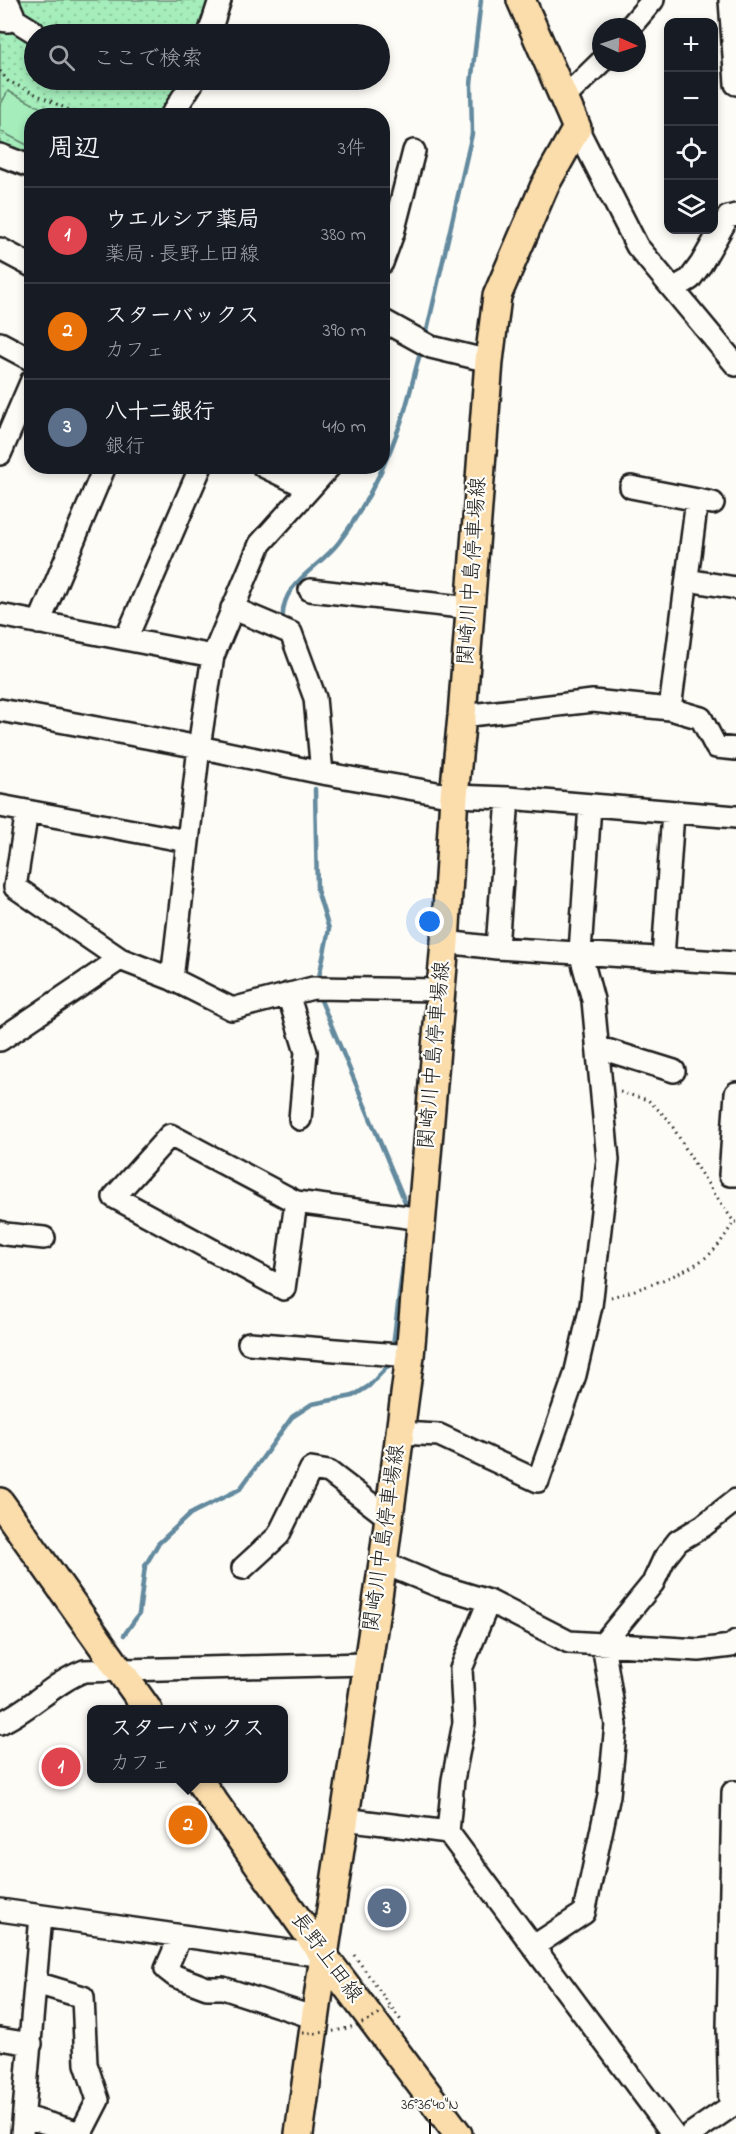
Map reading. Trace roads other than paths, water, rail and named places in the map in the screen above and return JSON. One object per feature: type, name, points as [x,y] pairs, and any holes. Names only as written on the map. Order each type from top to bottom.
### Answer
[{"type":"main road","points":[[521,0],[577,128]]},
{"type":"main road","name":"関崎川中島停車場線","points":[[300,2134],[389,1518],[410,1356],[445,942],[454,796],[489,361],[497,296],[545,184],[577,128]]},
{"type":"main road","points":[[0,1502],[144,1705]]},
{"type":"main road","name":"長野上田線","points":[[200,1783],[324,1956],[458,2134]]},
{"type":"street","points":[[212,24],[220,0]]},
{"type":"street","points":[[638,18],[653,0]]},
{"type":"street","points":[[730,0],[736,84]]},
{"type":"street","points":[[6,10],[24,24]]},
{"type":"street","points":[[565,97],[592,71]]},
{"type":"street","points":[[176,108],[188,90]]},
{"type":"street","points":[[577,128],[637,246],[736,365]]},
{"type":"street","points":[[390,241],[414,151]]},
{"type":"street","points":[[0,155],[24,164]]},
{"type":"street","points":[[673,290],[690,279],[727,238],[728,217],[736,215]]},
{"type":"street","points":[[0,249],[24,262]]},
{"type":"street","points":[[390,324],[423,343],[489,361]]},
{"type":"street","points":[[0,343],[24,356]]},
{"type":"street","points":[[0,454],[24,398]]},
{"type":"street","points":[[39,623],[102,474]]},
{"type":"street","points":[[126,639],[198,474]]},
{"type":"street","points":[[280,474],[309,488]]},
{"type":"street","points":[[172,979],[199,747],[213,656],[260,544],[309,488],[325,474]]},
{"type":"street","points":[[631,487],[705,501],[687,580],[670,709]]},
{"type":"street","points":[[687,580],[736,588]]},
{"type":"street","points":[[310,590],[470,608]]},
{"type":"street","points":[[232,608],[291,633],[315,699],[322,773]]},
{"type":"street","points":[[0,615],[213,656]]},
{"type":"street","points":[[462,716],[593,701],[670,709],[701,718],[716,747],[736,749]]},
{"type":"street","points":[[0,710],[199,747],[322,773],[454,796],[508,798],[736,817]]},
{"type":"street","points":[[497,948],[508,798]]},
{"type":"street","points":[[400,1433],[439,1435],[538,1481],[575,1375],[591,1300],[608,1160],[593,1000],[580,952],[590,805]]},
{"type":"street","points":[[0,806],[188,841]]},
{"type":"street","points":[[27,811],[8,891],[120,959],[172,979],[232,1009],[313,988],[440,990]]},
{"type":"street","points":[[663,958],[673,812]]},
{"type":"street","points":[[445,942],[497,948],[736,963]]},
{"type":"street","points":[[0,1040],[120,959]]},
{"type":"street","points":[[288,994],[306,1052],[300,1119]]},
{"type":"street","points":[[597,1047],[674,1071]]},
{"type":"street","points":[[736,1093],[730,1175],[736,1175]]},
{"type":"street","points":[[296,1202],[284,1289],[114,1197],[170,1135],[296,1202],[422,1219]]},
{"type":"street","points":[[0,1232],[44,1238]]},
{"type":"street","points":[[249,1343],[410,1356]]},
{"type":"street","points":[[243,1568],[278,1536],[311,1469],[329,1472],[389,1518]]},
{"type":"street","points":[[534,1946],[584,1913],[609,1795],[616,1725],[603,1644],[653,1583],[664,1559],[678,1541],[703,1526],[736,1500]]},
{"type":"street","points":[[382,1563],[439,1586],[489,1601],[569,1642],[699,1650],[730,1646],[736,1641]]},
{"type":"street","points":[[489,1601],[462,1669],[464,1723],[453,1780],[448,1832],[673,2134]]},
{"type":"street","points":[[0,1723],[14,1717],[72,1676],[84,1671],[367,1664]]},
{"type":"street","points":[[691,2134],[730,2107],[728,2028],[733,1792],[736,1792]]},
{"type":"street","points":[[344,1819],[448,1832]]},
{"type":"street","points":[[0,1910],[324,1956]]},
{"type":"street","points":[[36,1983],[83,1996],[86,2064],[98,2100],[81,2133],[23,2125],[41,1916]]},
{"type":"street","points":[[180,1937],[166,1969],[175,1976],[207,1988],[223,1988],[303,2024]]},
{"type":"street","points":[[0,2039],[31,2044]]},
{"type":"waterway","points":[[425,339],[472,134],[471,84],[481,0]]},
{"type":"waterway","points":[[390,451],[409,397],[421,350]]},
{"type":"waterway","points":[[283,621],[283,608],[287,596],[302,577],[339,542],[358,514],[380,474]]},
{"type":"waterway","points":[[315,789],[317,890],[329,929],[319,977]]},
{"type":"waterway","points":[[320,998],[408,1209]]},
{"type":"waterway","points":[[393,1346],[407,1232]]},
{"type":"waterway","points":[[124,1635],[139,1614],[145,1566],[158,1544],[190,1514],[240,1489],[292,1417],[312,1404],[353,1396],[369,1386],[389,1365]]},
{"type":"place","name":"ウエルシア薬局","points":[[61,1767]]},
{"type":"place","name":"スターバックス","points":[[188,1825]]},
{"type":"place","name":"八十二銀行","points":[[387,1908]]}]
